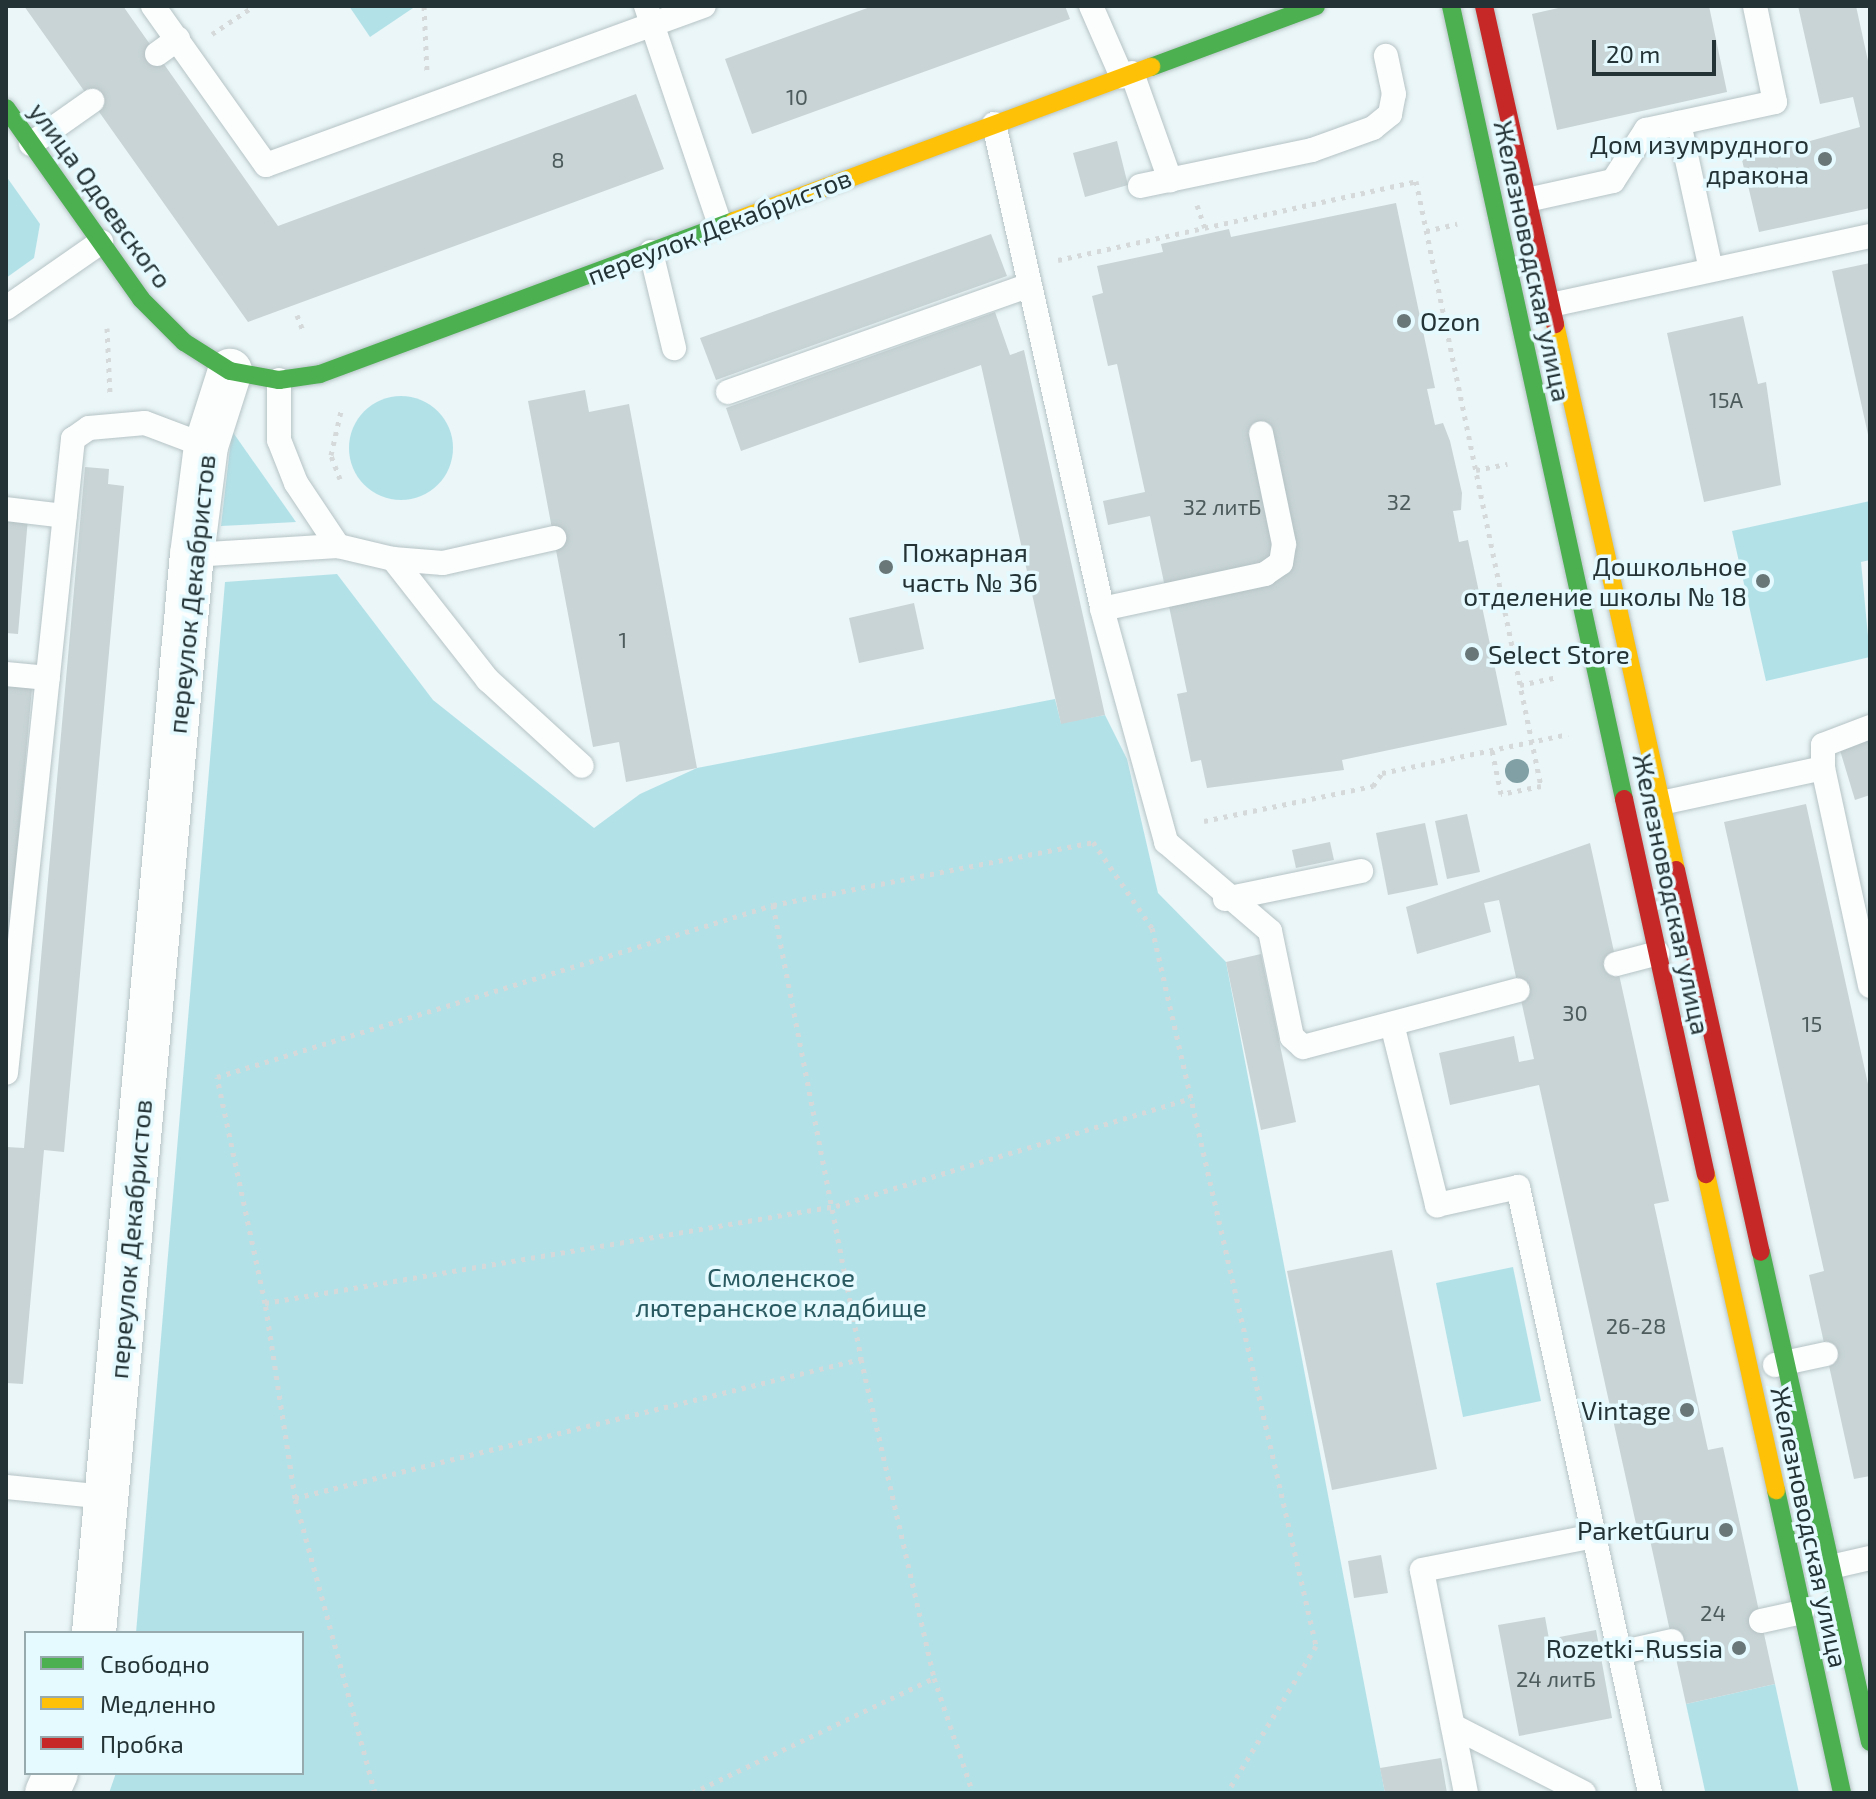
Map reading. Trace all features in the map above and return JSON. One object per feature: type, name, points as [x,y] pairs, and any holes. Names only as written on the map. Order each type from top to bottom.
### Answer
[{"type":"street","name":"переулок Декабристов","points":[[94,1631],[192,555],[206,446],[230,371],[279,380],[320,374],[1127,75],[1257,15],[1316,6]]},
{"type":"street","name":"Железноводская улица","points":[[1451,6],[1841,1793]]},
{"type":"street","name":"Железноводская улица","points":[[1484,6],[1870,1742]]},
{"type":"street","name":"улица Одоевского","points":[[6,108],[101,242],[162,321],[230,371]]},
{"type":"lane","points":[[153,6],[266,165],[429,106],[649,15],[704,6]]},
{"type":"lane","points":[[1091,6],[1127,75],[1170,180]]},
{"type":"lane","points":[[1527,200],[1613,181],[1646,130],[1775,102],[1755,6]]},
{"type":"lane","points":[[649,15],[720,224]]},
{"type":"lane","points":[[157,54],[182,45]]},
{"type":"lane","points":[[1140,186],[1312,150],[1373,128],[1390,114],[1394,94],[1386,56]]},
{"type":"lane","points":[[31,144],[92,101]]},
{"type":"lane","points":[[1679,123],[1711,270]]},
{"type":"lane","points":[[994,124],[1102,609],[1166,842],[1225,899],[1270,931],[1292,1037],[1303,1047],[1518,990]]},
{"type":"lane","points":[[1551,305],[1870,236]]},
{"type":"lane","points":[[6,308],[101,242]]},
{"type":"lane","points":[[651,252],[674,348]]},
{"type":"lane","points":[[728,392],[1030,285]]},
{"type":"lane","points":[[279,380],[279,440],[296,483],[338,546]]},
{"type":"lane","points":[[6,1073],[73,439],[107,426],[145,423],[206,446]]},
{"type":"lane","points":[[1102,609],[1265,574],[1281,563],[1284,544],[1261,433]]},
{"type":"lane","points":[[6,509],[65,516]]},
{"type":"lane","points":[[192,555],[338,546],[393,559],[443,563],[554,538]]},
{"type":"lane","points":[[393,559],[488,680],[582,766]]},
{"type":"lane","points":[[6,674],[48,678]]},
{"type":"lane","points":[[1870,727],[1823,745],[1823,768],[1870,986]]},
{"type":"lane","points":[[1661,803],[1823,768]]},
{"type":"lane","points":[[1225,899],[1361,871]]},
{"type":"lane","points":[[1616,964],[1658,953]]},
{"type":"lane","points":[[1392,1024],[1437,1205],[1518,1187],[1598,1535],[1650,1793]]},
{"type":"lane","points":[[1749,1370],[1826,1354]]},
{"type":"lane","points":[[6,1487],[106,1497]]},
{"type":"lane","points":[[1466,1793],[1422,1570],[1598,1535]]},
{"type":"lane","points":[[1794,1575],[1870,1558]]},
{"type":"lane","points":[[1761,1621],[1802,1612]]},
{"type":"lane","points":[[1623,1652],[1672,1641]]},
{"type":"lane","points":[[1453,1726],[1584,1793]]},
{"type":"path","points":[[182,45],[254,6]]},
{"type":"path","points":[[424,6],[429,106]]},
{"type":"path","points":[[1084,254],[1416,181],[1541,786],[1501,794],[1492,750]]},
{"type":"path","points":[[1426,231],[1454,225]]},
{"type":"path","points":[[106,316],[107,426]]},
{"type":"path","points":[[1476,470],[1506,464]]},
{"type":"path","points":[[1520,685],[1553,678]]},
{"type":"path","points":[[1204,821],[1373,786],[1382,773],[1566,735]]},
{"type":"path","points":[[375,1793],[295,1498],[265,1303],[217,1077],[773,905],[1093,842],[1152,928],[1316,1646],[1227,1793]]},
{"type":"path","points":[[773,905],[836,1206],[861,1359],[934,1678],[973,1793]]},
{"type":"path","points":[[265,1303],[836,1206],[1191,1098]]},
{"type":"path","points":[[295,1498],[861,1359]]},
{"type":"path","points":[[692,1793],[934,1678]]},
{"type":"green space","points":[[349,6],[416,6],[370,37]]},
{"type":"green space","points":[[6,176],[40,224],[34,258],[6,278]]},
{"type":"green space","points":[[401,396],[421,400],[438,411],[449,428],[453,448],[449,468],[438,485],[421,496],[401,500],[381,496],[364,485],[353,468],[349,448],[353,428],[364,411],[381,400]]},
{"type":"green space","points":[[232,431],[296,522],[221,526]]},
{"type":"green space","points":[[1870,501],[1870,560],[1861,562],[1870,657],[1766,681],[1732,531]]},
{"type":"green space","name":"Смоленское лютеранское кладбище","points":[[337,574],[433,700],[594,828],[640,794],[697,768],[1055,699],[1061,723],[1105,715],[1127,759],[1158,893],[1226,962],[1385,1793],[109,1793],[115,1775],[304,1775],[304,1631],[136,1631],[225,582]]},
{"type":"green space","points":[[1513,1267],[1541,1401],[1463,1417],[1436,1283]]},
{"type":"green space","points":[[1775,1684],[1799,1793],[1705,1791],[1686,1704]]},
{"type":"building","points":[[24,6],[123,6],[278,226],[636,94],[664,169],[248,322]]},
{"type":"building","points":[[873,6],[1065,6],[1070,19],[752,134],[725,59]]},
{"type":"building","points":[[1567,6],[1709,6],[1727,92],[1557,130],[1532,14]]},
{"type":"building","points":[[1798,6],[1856,6],[1870,70],[1870,208],[1759,232],[1742,160],[1860,127],[1853,97],[1820,104]]},
{"type":"building","points":[[1117,141],[1128,185],[1085,197],[1073,153]]},
{"type":"building","points":[[1396,203],[1435,388],[1427,389],[1435,425],[1443,423],[1462,493],[1461,510],[1453,511],[1459,542],[1468,540],[1507,725],[1342,760],[1344,770],[1207,788],[1201,760],[1191,762],[1177,694],[1187,692],[1150,516],[1108,525],[1103,501],[1145,492],[1117,364],[1108,366],[1092,296],[1103,293],[1097,266],[1163,252],[1161,244],[1229,229],[1231,237]]},
{"type":"building","points":[[991,234],[1007,276],[716,380],[700,338]]},
{"type":"building","points":[[1870,263],[1870,439],[1869,439],[1832,271]]},
{"type":"building","points":[[995,312],[1010,355],[1024,350],[1105,715],[1061,724],[981,365],[741,451],[726,408]]},
{"type":"building","points":[[1743,316],[1758,384],[1766,382],[1781,485],[1704,502],[1667,333]]},
{"type":"building","points":[[585,390],[589,412],[629,404],[697,768],[626,782],[619,742],[593,747],[528,401]]},
{"type":"building","points":[[85,467],[109,469],[108,484],[124,486],[64,1152],[44,1150],[23,1384],[6,1383],[6,1147],[24,1148]]},
{"type":"building","points":[[6,516],[28,518],[18,634],[6,633]]},
{"type":"building","points":[[914,603],[924,649],[859,663],[849,618]]},
{"type":"building","points":[[6,686],[32,688],[8,955],[6,955]]},
{"type":"building","points":[[1870,737],[1870,795],[1855,800],[1839,747]]},
{"type":"building","points":[[1806,804],[1870,1093],[1870,1476],[1854,1479],[1809,1275],[1824,1271],[1724,822]]},
{"type":"building","points":[[1467,814],[1480,872],[1447,879],[1435,821]]},
{"type":"building","points":[[1425,823],[1438,885],[1388,895],[1376,833]]},
{"type":"building","points":[[1330,842],[1334,860],[1296,868],[1292,850]]},
{"type":"building","points":[[1590,843],[1669,1201],[1654,1204],[1708,1450],[1723,1447],[1775,1684],[1686,1704],[1650,1540],[1640,1542],[1539,1085],[1450,1105],[1439,1053],[1514,1036],[1519,1062],[1534,1059],[1499,900],[1484,903],[1491,932],[1417,954],[1406,907]]},
{"type":"building","points":[[1261,954],[1296,1122],[1261,1130],[1226,962]]},
{"type":"building","points":[[1392,1250],[1437,1469],[1332,1490],[1287,1271]]},
{"type":"building","points":[[1381,1555],[1388,1593],[1354,1598],[1348,1561]]},
{"type":"building","points":[[1545,1617],[1549,1639],[1596,1630],[1612,1718],[1519,1736],[1498,1625]]},
{"type":"building","points":[[1441,1758],[1447,1793],[1385,1793],[1380,1768]]},
{"type":"traffic: fast","points":[[1151,67],[1316,6]]},
{"type":"traffic: fast","points":[[1451,6],[1624,799]]},
{"type":"traffic: fast","points":[[6,108],[141,299],[184,342],[230,371],[279,380],[320,374],[734,221]]},
{"type":"traffic: fast","points":[[1761,1252],[1870,1742]]},
{"type":"traffic: fast","points":[[1776,1490],[1842,1793]]},
{"type":"traffic: slow","points":[[734,221],[1151,67]]},
{"type":"traffic: slow","points":[[1555,324],[1676,870]]},
{"type":"traffic: slow","points":[[1706,1174],[1776,1490]]},
{"type":"traffic: jam","points":[[1484,6],[1555,324]]},
{"type":"traffic: jam","points":[[1624,799],[1706,1174]]},
{"type":"traffic: jam","points":[[1676,870],[1761,1252]]},
{"type":"place","name":"Дом изумрудного дракона","points":[[1825,159]]},
{"type":"place","name":"Ozon","points":[[1404,321]]},
{"type":"place","name":"Пожарная часть № 36","points":[[886,567]]},
{"type":"place","name":"Дошкольное отделение школы № 18","points":[[1763,581]]},
{"type":"place","name":"Select Store","points":[[1472,654]]},
{"type":"place","name":"Vintage","points":[[1687,1410]]},
{"type":"place","name":"ParketGuru","points":[[1726,1530]]},
{"type":"place","name":"Rozetki-Russia","points":[[1739,1648]]}]
